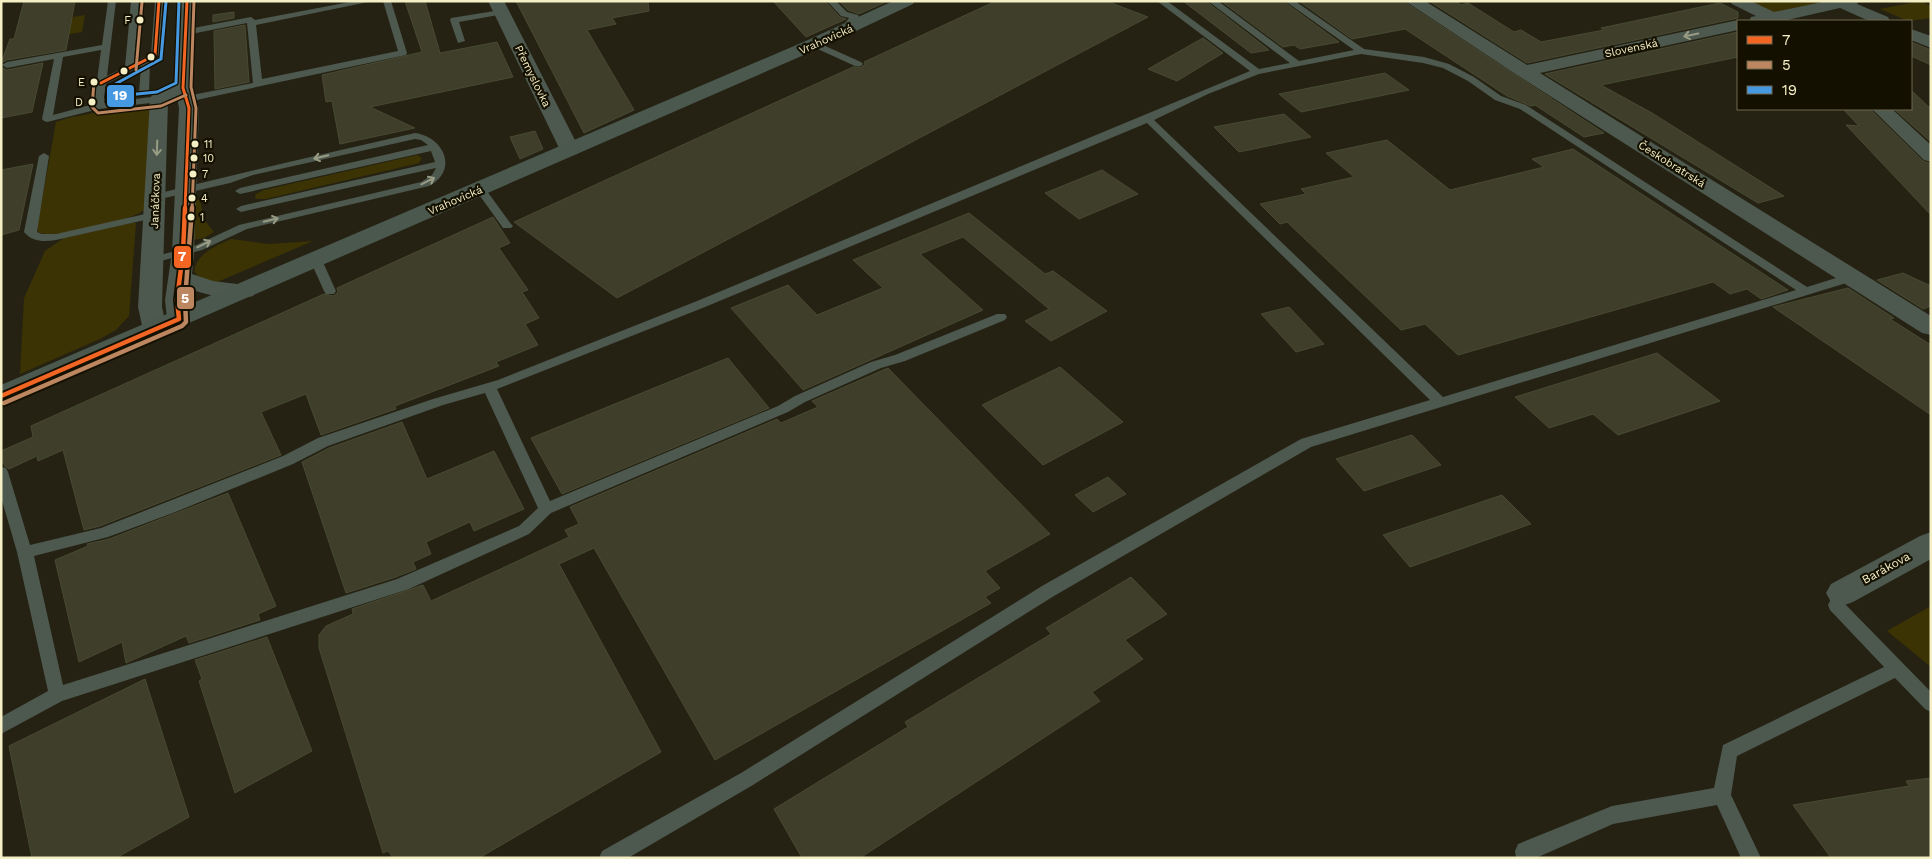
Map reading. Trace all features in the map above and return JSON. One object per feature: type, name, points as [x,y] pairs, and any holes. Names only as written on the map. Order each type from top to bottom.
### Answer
[{"type":"street","points":[[179,319],[177,300],[181,278],[186,190],[185,94],[187,1]]},
{"type":"street","name":"Vrahovická","points":[[1,396],[814,44],[908,1]]},
{"type":"street","name":"Českobratrská","points":[[1413,1],[1931,327]]},
{"type":"street","points":[[1738,1],[1769,20],[1846,2],[1880,20]]},
{"type":"street","name":"Přemyslovka","points":[[498,6],[570,150]]},
{"type":"street","name":"Slovenská","points":[[1523,71],[1737,25]]},
{"type":"street","points":[[1912,34],[1931,43]]},
{"type":"street","points":[[151,96],[185,94]]},
{"type":"street","name":"Janáčkova","points":[[151,96],[155,206],[154,260],[150,307],[155,330]]},
{"type":"street","points":[[1882,110],[1931,156]]},
{"type":"street","points":[[181,278],[210,288],[245,291]]},
{"type":"street","name":"Barákova","points":[[1842,593],[1931,544]]},
{"type":"lane","points":[[99,106],[112,1]]},
{"type":"lane","points":[[129,69],[135,1]]},
{"type":"lane","points":[[102,83],[155,55],[159,1]]},
{"type":"lane","points":[[186,32],[251,20],[252,23],[369,1]]},
{"type":"lane","points":[[185,94],[258,85],[258,83],[403,54],[388,1]]},
{"type":"lane","points":[[832,1],[844,14],[855,17],[849,23],[855,26]]},
{"type":"lane","points":[[1161,1],[1257,72]]},
{"type":"lane","points":[[1212,1],[1297,64]]},
{"type":"lane","points":[[1289,1],[1360,51]]},
{"type":"lane","points":[[461,41],[454,20],[498,6]]},
{"type":"lane","points":[[252,23],[258,83]]},
{"type":"lane","points":[[814,44],[858,64]]},
{"type":"lane","points":[[7,65],[106,47]]},
{"type":"lane","points":[[25,552],[103,533],[168,509],[288,460],[323,442],[438,402],[503,383],[701,304],[1148,119],[1205,92],[1257,72],[1360,51],[1424,60],[1446,66],[1471,79],[1498,98],[1523,107],[1805,291]]},
{"type":"lane","points":[[59,56],[46,119],[151,96],[146,60]]},
{"type":"lane","points":[[1148,119],[1440,402]]},
{"type":"lane","points":[[44,156],[30,232],[33,235],[44,238],[56,237],[155,206],[186,190],[250,173],[415,136],[430,140],[435,147],[441,164],[440,170],[437,176],[425,184],[243,227],[198,248],[154,260]]},
{"type":"lane","points":[[240,191],[435,147]]},
{"type":"lane","points":[[241,209],[441,164]]},
{"type":"lane","points":[[239,177],[243,227]]},
{"type":"lane","points":[[480,189],[508,226]]},
{"type":"lane","points":[[316,260],[330,291]]},
{"type":"lane","points":[[609,858],[747,779],[1048,591],[1306,444],[1852,277]]},
{"type":"lane","points":[[1,726],[58,695],[403,584],[524,530],[546,509],[783,409],[800,399],[876,366],[1002,318]]},
{"type":"lane","points":[[489,388],[546,509]]},
{"type":"lane","points":[[1,472],[25,552],[58,695]]},
{"type":"lane","points":[[1842,593],[1836,606],[1931,704]]},
{"type":"lane","points":[[1751,858],[1722,795],[1729,751],[1896,669]]},
{"type":"lane","points":[[1526,858],[1525,851],[1612,815],[1722,795]]},
{"type":"shaded area","points":[[1743,1],[1844,1],[1773,15]]},
{"type":"shaded area","points":[[1920,1],[1931,6],[1931,18],[1906,20],[1880,9]]},
{"type":"shaded area","points":[[85,15],[82,32],[51,37],[55,20]]},
{"type":"shaded area","points":[[130,106],[143,106],[151,110],[144,210],[124,219],[92,228],[46,234],[38,232],[37,228],[56,122]]},
{"type":"shaded area","points":[[417,155],[422,158],[419,163],[266,199],[256,199],[255,197],[256,194],[264,190]]},
{"type":"shaded area","points":[[200,199],[203,218],[214,232],[204,238],[193,240],[195,200]]},
{"type":"shaded area","points":[[136,223],[129,316],[116,330],[100,339],[20,374],[24,298],[45,251],[64,238]]},
{"type":"shaded area","points":[[231,239],[269,244],[313,241],[215,283],[200,279],[194,271],[199,259],[219,244]]},
{"type":"shaded area","points":[[1931,606],[1931,667],[1887,631]]},
{"type":"building","points":[[24,1],[75,1],[66,50],[7,60],[1,63],[10,39],[14,39]]},
{"type":"building","points":[[405,1],[425,1],[440,53],[497,42],[513,77],[370,107],[415,128],[340,144],[332,101],[326,102],[322,75],[422,52]]},
{"type":"building","points":[[516,1],[648,1],[649,11],[612,18],[616,24],[587,30],[634,110],[584,133]]},
{"type":"building","points":[[773,1],[825,1],[840,17],[846,19],[806,37]]},
{"type":"building","points":[[839,1],[888,1],[859,14],[848,10]]},
{"type":"building","points":[[996,1],[1106,1],[1148,17],[617,298],[514,222],[853,67],[862,67],[865,64],[864,62]]},
{"type":"building","points":[[1183,1],[1206,1],[1269,50],[1251,53]]},
{"type":"building","points":[[1221,1],[1283,1],[1339,42],[1300,49],[1294,45],[1283,47]]},
{"type":"building","points":[[1299,1],[1403,1],[1604,133],[1584,137],[1535,105],[1531,106],[1507,96],[1405,29],[1352,39]]},
{"type":"building","points":[[1429,1],[1456,1],[1461,5],[1468,3],[1514,32],[1521,30],[1541,42],[1604,30],[1601,28],[1720,3],[1738,12],[1738,18],[1527,63]]},
{"type":"building","points":[[234,12],[234,18],[213,22],[213,15]]},
{"type":"building","points":[[245,25],[249,82],[215,89],[214,31]]},
{"type":"building","points":[[1737,32],[1737,57],[1601,85],[1652,113],[1784,196],[1758,203],[1545,74]]},
{"type":"building","points":[[1203,38],[1223,53],[1177,81],[1148,69]]},
{"type":"building","points":[[1912,42],[1931,50],[1931,65],[1912,56]]},
{"type":"building","points":[[43,63],[32,112],[1,118],[1,67],[7,70]]},
{"type":"building","points":[[1385,73],[1409,90],[1301,112],[1279,94]]},
{"type":"building","points":[[1912,91],[1931,109],[1931,142],[1895,110],[1912,110]]},
{"type":"building","points":[[1844,110],[1871,110],[1923,161],[1931,164],[1931,215],[1846,125],[1859,126]]},
{"type":"building","points":[[1284,114],[1311,137],[1239,152],[1214,127]]},
{"type":"building","points":[[535,131],[543,149],[520,159],[510,137]]},
{"type":"building","points":[[1387,140],[1450,190],[1544,167],[1532,159],[1573,149],[1788,290],[1761,299],[1747,289],[1730,294],[1713,282],[1458,355],[1425,324],[1401,330],[1287,222],[1280,224],[1260,204],[1306,194],[1301,189],[1354,177],[1326,153]]},
{"type":"building","points":[[33,164],[19,230],[1,235],[1,170]]},
{"type":"building","points":[[1102,170],[1138,194],[1079,219],[1045,193]]},
{"type":"building","points":[[969,213],[1045,274],[1053,271],[1107,311],[1051,341],[1025,321],[1049,309],[963,237],[920,254],[983,310],[803,390],[731,308],[788,285],[817,315],[883,288],[853,260]]},
{"type":"building","points":[[493,217],[510,243],[499,248],[528,290],[522,292],[539,318],[525,324],[538,345],[496,362],[499,366],[395,406],[396,409],[321,435],[306,394],[261,412],[281,455],[100,526],[84,530],[63,450],[38,461],[37,456],[9,469],[1,459],[1,451],[33,437],[31,426],[324,294],[334,296],[338,292],[337,288]]},
{"type":"building","points":[[1903,273],[1931,286],[1931,306],[1923,309],[1877,280]]},
{"type":"building","points":[[1848,288],[1894,318],[1890,319],[1931,345],[1931,415],[1773,307]]},
{"type":"building","points":[[1289,307],[1324,344],[1296,352],[1261,314]]},
{"type":"building","points":[[1657,353],[1720,401],[1618,435],[1593,414],[1549,428],[1515,397]]},
{"type":"building","points":[[728,358],[769,408],[562,494],[531,438]]},
{"type":"building","points":[[1060,367],[1123,422],[1043,465],[982,405]]},
{"type":"building","points":[[888,368],[1050,534],[985,571],[1000,588],[985,597],[991,603],[715,760],[594,548],[559,564],[661,752],[479,858],[393,858],[388,851],[383,853],[319,648],[319,635],[326,626],[353,614],[352,609],[423,585],[431,601],[492,573],[569,537],[565,530],[579,524],[570,507],[777,419],[781,423],[818,407],[812,401]]},
{"type":"building","points":[[402,422],[427,479],[494,451],[524,509],[474,531],[470,522],[426,542],[431,554],[413,562],[416,569],[346,593],[302,462],[329,448]]},
{"type":"building","points":[[1412,435],[1441,465],[1364,491],[1336,459]]},
{"type":"building","points":[[1108,477],[1126,494],[1093,512],[1075,495]]},
{"type":"building","points":[[228,493],[276,606],[258,614],[260,620],[189,643],[186,636],[126,663],[122,642],[79,662],[55,560],[88,546],[87,544],[109,539]]},
{"type":"building","points":[[1502,495],[1531,524],[1410,567],[1383,535]]},
{"type":"building","points":[[1131,577],[1167,614],[1125,640],[1143,659],[1092,692],[1100,701],[860,858],[802,858],[774,809],[908,727],[905,722],[1051,634],[1046,628]]},
{"type":"building","points":[[267,637],[312,751],[235,793],[199,681],[202,679],[195,660]]},
{"type":"building","points":[[145,679],[189,817],[116,858],[32,858],[9,746]]},
{"type":"building","points":[[1931,778],[1931,858],[1831,858],[1793,805],[1909,786],[1906,781]]},
{"type":"transit line","name":"7","points":[[101,83],[155,55],[159,1]]},
{"type":"transit line","name":"19","points":[[166,2],[161,59],[108,88],[107,97],[157,92],[176,83],[179,1]]},
{"type":"transit line","name":"7","points":[[1,396],[179,319],[177,300],[183,252],[189,108],[183,88],[187,1]]},
{"type":"transit line","name":"5","points":[[4,403],[182,326],[186,322],[185,300],[190,252],[196,108],[191,87],[194,1]]},
{"type":"transit line","name":"5","points":[[136,70],[142,2]]},
{"type":"transit line","name":"5","points":[[94,82],[92,107],[98,113],[161,106],[186,95]]},
{"type":"place","name":"F","points":[[140,20]]},
{"type":"place","name":"E","points":[[94,82]]},
{"type":"place","name":"D","points":[[92,102]]},
{"type":"place","name":"11","points":[[195,144]]},
{"type":"place","name":"10","points":[[194,158]]},
{"type":"place","name":"7","points":[[193,174]]},
{"type":"place","name":"4","points":[[192,198]]},
{"type":"place","name":"1","points":[[191,217]]}]
